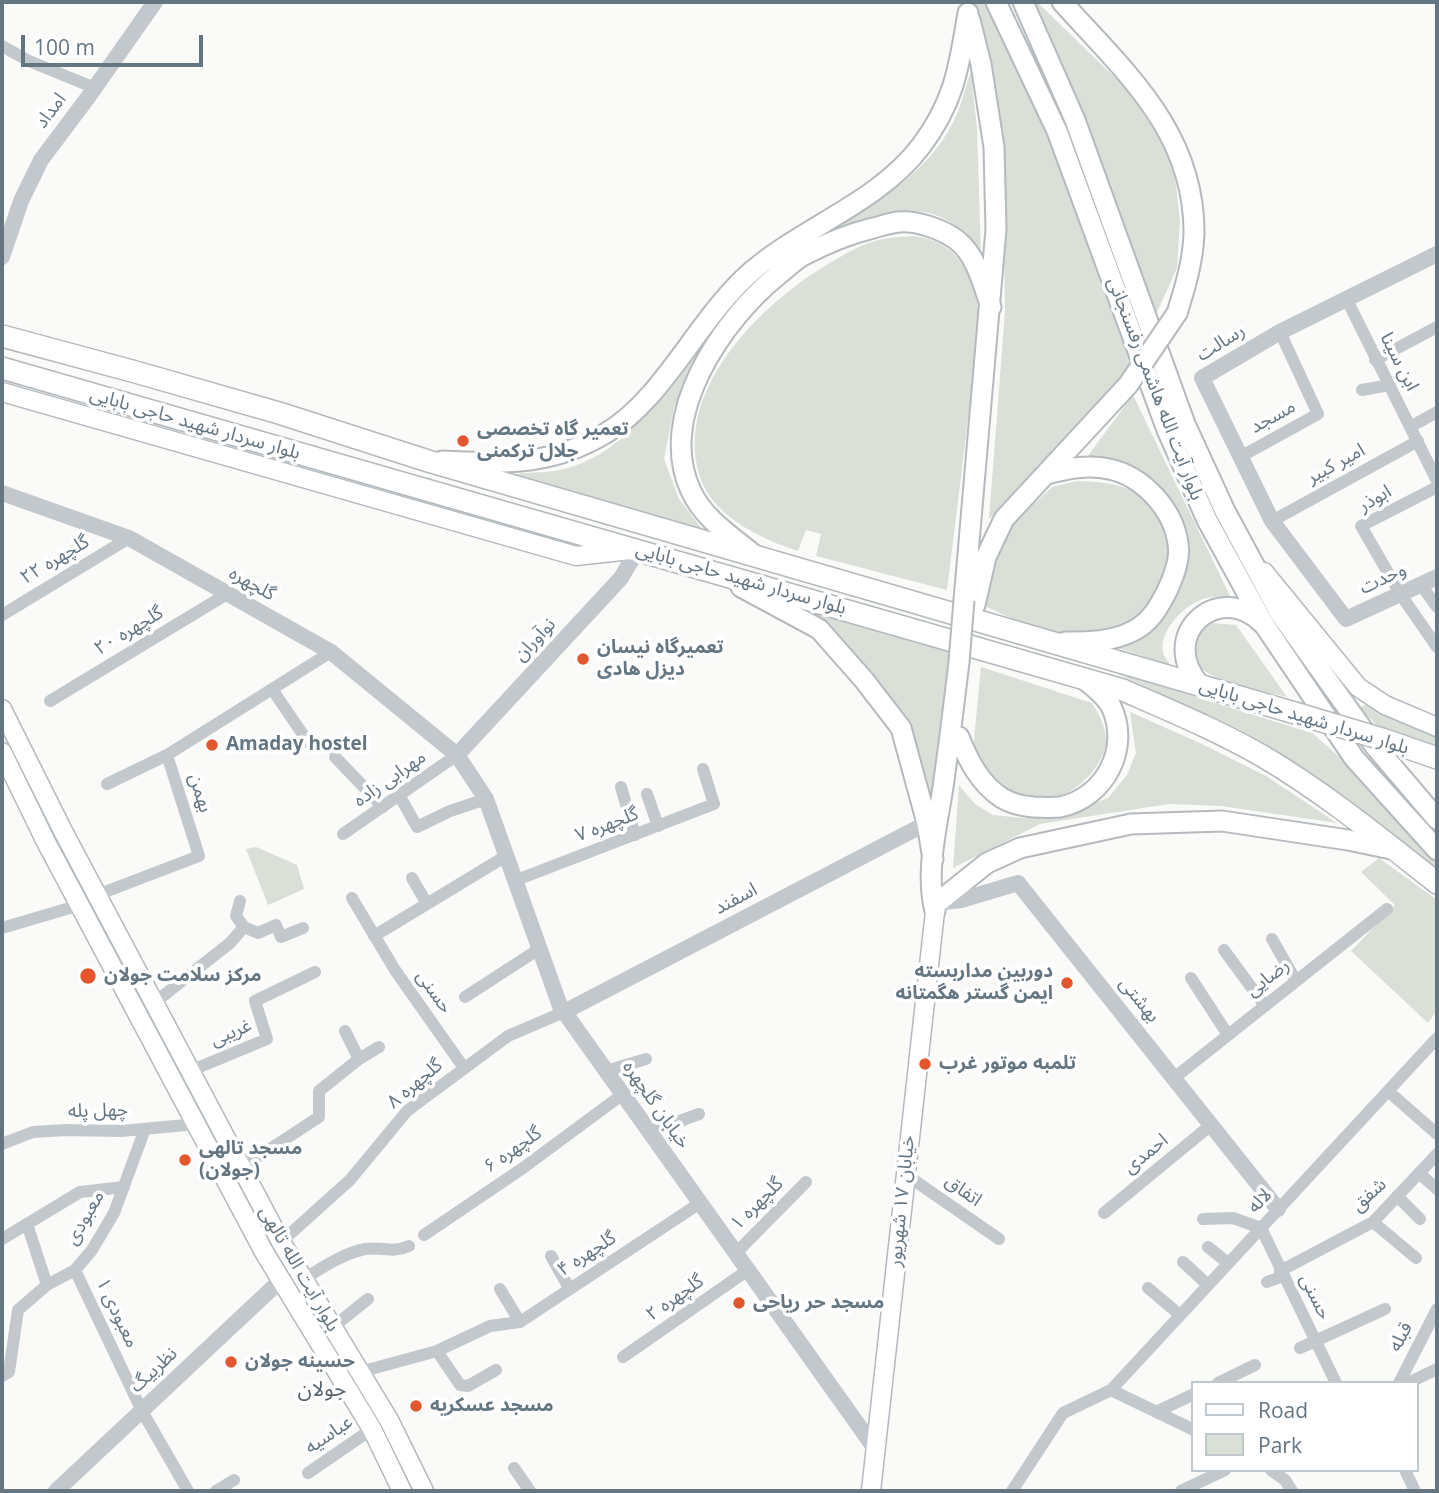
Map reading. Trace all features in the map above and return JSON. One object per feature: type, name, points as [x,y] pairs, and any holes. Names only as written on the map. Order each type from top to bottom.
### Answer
[{"type":"highway","name":"بلوار سردار شهید حاجی بابایی","points":[[2,337],[279,413],[428,461],[1200,685],[1437,758]]},
{"type":"highway","name":"بلوار سردار شهید حاجی بابایی","points":[[2,368],[1123,690],[1188,718],[1264,757],[1329,800],[1437,883]]},
{"type":"highway","points":[[267,444],[279,413]]},
{"type":"main road","name":"بلوار آیت الله هاشمی رفسنجانی","points":[[996,2],[1057,131],[1167,430],[1207,520],[1265,626],[1354,758],[1437,850]]},
{"type":"main road","name":"بلوار آیت الله هاشمی رفسنجانی","points":[[1023,2],[1075,120],[1185,424],[1225,511],[1281,614],[1374,746],[1437,819]]},
{"type":"main road","points":[[970,602],[986,557],[1004,519],[1128,385],[1177,313],[1188,278],[1194,235],[1189,179],[1172,136],[1138,86],[1062,2]]},
{"type":"main road","points":[[936,907],[932,899],[933,859],[970,602],[996,229],[994,148],[981,64],[967,7]]},
{"type":"main road","points":[[428,461],[510,463],[562,455],[608,433],[640,405],[710,314],[750,272],[890,178],[920,148],[944,114],[957,78],[967,7]]},
{"type":"main road","points":[[754,555],[707,516],[690,490],[681,453],[684,418],[699,373],[723,332],[756,292],[802,256],[857,232],[900,222],[928,226],[958,241],[973,260],[991,307]]},
{"type":"main road","points":[[2,392],[576,555],[638,549]]},
{"type":"main road","points":[[290,474],[299,454]]},
{"type":"main road","points":[[1045,474],[1074,467],[1109,468],[1139,481],[1164,506],[1179,545],[1173,579],[1155,614],[1134,631],[1099,642],[1054,643]]},
{"type":"main road","points":[[1243,545],[1358,687],[1385,705],[1437,727]]},
{"type":"main road","points":[[702,568],[819,629],[901,728],[927,823],[933,859]]},
{"type":"main road","points":[[1200,685],[1190,674],[1184,660],[1184,645],[1189,630],[1198,619],[1211,610],[1233,608],[1254,615],[1265,626]]},
{"type":"main road","points":[[936,907],[959,737],[963,663]]},
{"type":"main road","points":[[959,737],[970,763],[987,785],[1003,799],[1024,806],[1061,807],[1100,786],[1112,767],[1117,750],[1116,721],[1110,704],[1100,691],[1084,678]]},
{"type":"main road","name":"بلوار آیت الله تالهی","points":[[2,709],[190,1071],[205,1120],[241,1168],[281,1242],[390,1420],[424,1491]]},
{"type":"main road","name":"بلوار آیت الله تالهی","points":[[2,752],[80,905],[205,1120],[264,1252],[372,1429],[402,1491]]},
{"type":"main road","points":[[936,907],[987,863],[1020,848],[1131,824],[1222,821],[1396,850]]},
{"type":"main road","name":"خیابان ۱۷ شهریور","points":[[872,1491],[936,907]]},
{"type":"main road","points":[[372,1429],[390,1420]]},
{"type":"street","name":"امداد","points":[[2,257],[21,201],[41,160],[155,2]]},
{"type":"street","points":[[2,46],[29,61],[95,88]]},
{"type":"street","name":"رسالت","points":[[1346,619],[1272,521],[1202,377],[1280,332],[1437,254]]},
{"type":"street","name":"ابن سینا","points":[[1346,298],[1437,481]]},
{"type":"street","points":[[1375,360],[1437,327]]},
{"type":"street","name":"مسجد","points":[[1240,457],[1318,414],[1280,332]]},
{"type":"street","points":[[1362,390],[1390,386]]},
{"type":"street","points":[[1410,427],[1437,412]]},
{"type":"street","name":"امیر کبیر","points":[[1272,521],[1418,441]]},
{"type":"street","name":"ابوذر","points":[[1401,595],[1361,526],[1437,487]]},
{"type":"street","name":"گلچهره","points":[[2,493],[129,538],[331,652],[457,755]]},
{"type":"street","name":"گلچهره ۲۲","points":[[2,615],[129,538]]},
{"type":"street","name":"نوآوران","points":[[457,755],[621,578],[638,549]]},
{"type":"street","name":"وحدت","points":[[1346,619],[1437,577]]},
{"type":"street","points":[[1421,585],[1437,607]]},
{"type":"street","name":"گلچهره ۲۰","points":[[50,701],[227,594]]},
{"type":"street","points":[[1401,595],[1437,646]]},
{"type":"street","name":"بهمن","points":[[97,895],[199,856],[167,755],[331,652]]},
{"type":"street","points":[[272,689],[308,742]]},
{"type":"street","points":[[107,783],[167,755]]},
{"type":"street","name":"مهرابی زاده","points":[[343,834],[457,755]]},
{"type":"street","name":"خیابان گلچهره","points":[[457,755],[486,799],[564,1012],[876,1450]]},
{"type":"street","points":[[335,757],[383,807]]},
{"type":"street","name":"گلچهره ۷","points":[[514,881],[714,804],[704,769]]},
{"type":"street","points":[[621,787],[635,835]]},
{"type":"street","points":[[647,794],[658,826]]},
{"type":"street","points":[[398,795],[416,827],[450,811],[486,799]]},
{"type":"street","name":"اسفند","points":[[564,1012],[927,823]]},
{"type":"street","points":[[374,936],[506,856]]},
{"type":"street","points":[[412,878],[427,904]]},
{"type":"street","name":"بهشتی","points":[[936,907],[1018,883],[1278,1209]]},
{"type":"street","name":"حسنی","points":[[352,898],[394,970],[464,1068]]},
{"type":"street","points":[[240,901],[236,916],[244,927],[258,933],[276,925],[281,937],[303,928]]},
{"type":"street","points":[[2,928],[80,905]]},
{"type":"street","name":"رضایی","points":[[1174,1078],[1387,909]]},
{"type":"street","points":[[154,1003],[229,943],[244,927]]},
{"type":"street","points":[[1272,939],[1296,981]]},
{"type":"street","points":[[465,997],[539,949]]},
{"type":"street","points":[[1224,950],[1265,1006]]},
{"type":"street","name":"غریبی","points":[[190,1071],[267,1039],[256,1001],[315,972]]},
{"type":"street","points":[[1191,978],[1228,1035]]},
{"type":"street","name":"گلچهره ۸","points":[[281,1242],[349,1180],[407,1111],[508,1036],[564,1012]]},
{"type":"street","points":[[345,1031],[359,1059]]},
{"type":"street","name":"لاله","points":[[1111,1390],[1437,1038]]},
{"type":"street","points":[[241,1168],[319,1117],[319,1091],[359,1059],[379,1047]]},
{"type":"street","points":[[606,1071],[646,1059]]},
{"type":"street","points":[[1388,1091],[1437,1134]]},
{"type":"street","name":"گلچهره ۶","points":[[424,1235],[523,1168],[623,1094]]},
{"type":"street","points":[[650,1132],[699,1114]]},
{"type":"street","name":"چهل پله","points":[[2,1144],[33,1132],[145,1129],[205,1120]]},
{"type":"street","name":"احمدی","points":[[1104,1213],[1211,1125]]},
{"type":"street","name":"معبودی","points":[[2,1376],[9,1372],[18,1310],[47,1285],[75,1270],[92,1250],[114,1213],[145,1129]]},
{"type":"street","name":"شفق","points":[[1266,1282],[1373,1222],[1437,1154]]},
{"type":"street","points":[[1419,1173],[1437,1189]]},
{"type":"street","name":"اتفاق","points":[[905,1174],[999,1239]]},
{"type":"street","name":"گلچهره ۱","points":[[736,1253],[806,1182]]},
{"type":"street","points":[[2,1239],[80,1192],[124,1187]]},
{"type":"street","points":[[1397,1196],[1420,1219]]},
{"type":"street","name":"گلچهره ۴","points":[[360,1372],[437,1350],[490,1326],[520,1322],[701,1203]]},
{"type":"street","points":[[1203,1219],[1233,1218],[1261,1228]]},
{"type":"street","points":[[1373,1222],[1416,1258]]},
{"type":"street","points":[[27,1224],[47,1285]]},
{"type":"street","name":"حسنی","points":[[1261,1228],[1335,1381]]},
{"type":"street","points":[[304,1279],[360,1250],[375,1248],[396,1252],[409,1246]]},
{"type":"street","points":[[1208,1247],[1228,1263]]},
{"type":"street","points":[[551,1256],[569,1289]]},
{"type":"street","points":[[1183,1262],[1208,1285]]},
{"type":"street","name":"معبودی ۱","points":[[75,1270],[142,1411],[188,1491]]},
{"type":"street","name":"گلچهره ۲","points":[[623,1357],[748,1270]]},
{"type":"street","name":"نظربیگ","points":[[56,1491],[281,1280]]},
{"type":"street","points":[[1148,1289],[1180,1315]]},
{"type":"street","points":[[500,1290],[520,1322]]},
{"type":"street","points":[[333,1327],[368,1299]]},
{"type":"street","points":[[1300,1348],[1385,1308]]},
{"type":"street","name":"قبله","points":[[1400,1381],[1437,1309]]},
{"type":"street","points":[[437,1350],[460,1385],[468,1386],[496,1370]]},
{"type":"street","points":[[1222,1381],[1255,1365]]},
{"type":"street","points":[[1412,1381],[1437,1369]]},
{"type":"street","points":[[1012,1491],[1063,1413],[1111,1390],[1190,1428]]},
{"type":"street","points":[[1156,1412],[1190,1396]]},
{"type":"street","name":"عباسیه","points":[[308,1473],[372,1429]]},
{"type":"street","points":[[514,1468],[530,1491]]},
{"type":"street","points":[[1181,1491],[1221,1472]]},
{"type":"street","points":[[1274,1472],[1285,1480],[1292,1491]]},
{"type":"street","points":[[1406,1472],[1415,1491]]},
{"type":"street","points":[[216,1491],[234,1480]]},
{"type":"green space","points":[[969,2],[994,2],[1141,363],[1044,472],[989,519],[1005,311],[1002,146]]},
{"type":"green space","points":[[1031,2],[1037,2],[1128,90],[1163,144],[1175,175],[1180,222],[1177,268],[1154,319]]},
{"type":"green space","points":[[971,71],[977,129],[981,256],[960,230],[945,219],[928,213],[911,211],[876,215],[824,232],[883,196],[918,169],[947,134],[958,112]]},
{"type":"green space","points":[[913,236],[945,247],[962,264],[973,287],[980,323],[947,590],[816,556],[821,534],[806,530],[798,551],[756,534],[730,517],[709,495],[702,482],[695,449],[698,416],[709,385],[727,355],[750,327],[802,281],[847,253],[877,240]]},
{"type":"green space","points":[[703,345],[674,409],[664,459],[679,499],[702,529],[514,474],[568,468],[609,448],[644,417]]},
{"type":"green space","points":[[1133,395],[1231,598],[1203,599],[1188,607],[1173,621],[1164,638],[1163,647],[1170,665],[1115,647],[1141,637],[1166,613],[1184,578],[1185,556],[1131,470],[1115,461],[1087,457]]},
{"type":"green space","points":[[1077,481],[1106,483],[1134,492],[1148,503],[1158,516],[1169,546],[1169,562],[1166,578],[1149,608],[1130,623],[1118,628],[1091,635],[1065,636],[1046,632],[984,606],[1002,533],[1052,487]]},
{"type":"green space","points":[[689,565],[959,644],[938,836],[905,736],[833,638]]},
{"type":"green space","points":[[1212,623],[1236,625],[1287,697],[1228,682],[1197,665],[1197,636]]},
{"type":"green space","points":[[981,667],[1092,703],[1100,717],[1106,739],[1104,753],[1093,771],[1070,791],[1051,798],[1014,792],[991,778],[972,759]]},
{"type":"green space","points":[[1112,671],[1312,733],[1351,767],[1437,862],[1437,876],[1293,762],[1238,729]]},
{"type":"green space","points":[[1370,703],[1394,720],[1437,737],[1437,750],[1380,731],[1358,708]]},
{"type":"green space","points":[[1130,712],[1266,776],[1337,823],[1221,806],[1169,804],[1040,824],[953,868],[959,785],[975,804],[993,815],[1023,818],[1066,814],[1108,798],[1127,775],[1136,753]]},
{"type":"green space","points":[[256,847],[297,865],[304,889],[268,905],[246,849]]},
{"type":"green space","points":[[1379,858],[1437,900],[1437,1010],[1428,1023],[1351,951],[1395,905],[1361,872]]},
{"type":"place","name":"تعمیر گاه تخصصی جلال ترکمنی","points":[[463,441]]},
{"type":"place","name":"تعمیرگاه نیسان دیزل هادی","points":[[583,659]]},
{"type":"place","name":"Amaday hostel","points":[[212,745]]},
{"type":"place","name":"مرکز سلامت جولان","points":[[88,976]]},
{"type":"place","name":"دوربین مداربسته ایمن گستر هگمتانه","points":[[1067,983]]},
{"type":"place","name":"تلمبه موتور غرب","points":[[925,1064]]},
{"type":"place","name":"مسجد تالهی (جولان)","points":[[185,1160]]},
{"type":"place","name":"مسجد حر ریاحی","points":[[739,1303]]},
{"type":"place","name":"حسینه جولان","points":[[231,1362]]},
{"type":"place","name":"مسجد عسکریه","points":[[416,1406]]},
{"type":"district","name":"جولان","points":[[322,1390]]}]
